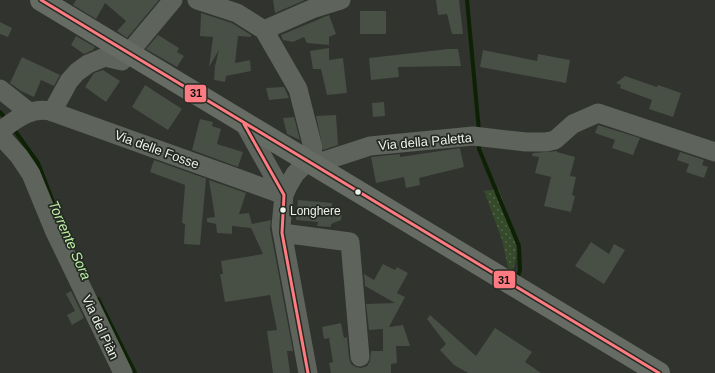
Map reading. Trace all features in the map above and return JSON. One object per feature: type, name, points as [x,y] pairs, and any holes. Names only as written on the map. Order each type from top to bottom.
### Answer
[{"type":"main road","points":[[41,0],[659,373]]},
{"type":"street","points":[[52,112],[69,81],[77,72],[88,64],[105,57],[122,61],[173,0]]},
{"type":"street","points":[[197,0],[237,13],[264,30],[298,89],[313,148],[313,164]]},
{"type":"street","points":[[264,30],[312,9],[341,0]]},
{"type":"street","points":[[0,89],[23,116],[1,132]]},
{"type":"street","name":"Via delle Fosse","points":[[23,116],[42,110],[52,112],[284,195]]},
{"type":"street","name":"Via della Paletta","points":[[284,195],[295,174],[313,164],[370,146],[473,136],[526,142],[550,141],[555,140],[573,124],[598,113],[715,152]]},
{"type":"street","points":[[244,123],[284,195],[282,233],[308,373]]},
{"type":"street","name":"Via del Piàn","points":[[1,132],[31,174],[57,236],[123,373]]},
{"type":"street","points":[[282,233],[350,242],[360,357]]},
{"type":"green space","points":[[499,189],[510,219],[515,241],[515,262],[512,271],[508,268],[502,240],[484,191]]},
{"type":"building","points":[[76,0],[159,0],[127,38],[117,31],[126,21],[105,3],[96,19],[73,5]]},
{"type":"building","points":[[273,0],[305,0],[275,13]]},
{"type":"building","points":[[436,0],[459,0],[463,34],[452,34],[447,14],[438,15]]},
{"type":"building","points":[[360,11],[386,11],[386,34],[360,34]]},
{"type":"building","points":[[201,13],[232,23],[251,35],[251,37],[238,36],[235,63],[250,60],[251,71],[226,76],[225,82],[214,80],[215,66],[219,50],[209,67],[213,37],[200,36]]},
{"type":"building","points":[[329,15],[336,34],[329,37],[329,45],[307,43],[304,37],[293,42],[283,40],[281,35]]},
{"type":"building","points":[[0,22],[12,28],[8,37],[0,34]]},
{"type":"building","points":[[158,35],[179,48],[177,52],[184,56],[177,67],[146,49]]},
{"type":"building","points":[[76,36],[95,47],[93,50],[84,54],[71,45]]},
{"type":"building","points":[[329,48],[329,60],[343,58],[347,93],[327,95],[321,69],[313,69],[310,51]]},
{"type":"building","points":[[458,49],[461,66],[398,67],[399,77],[371,80],[369,58]]},
{"type":"building","points":[[483,50],[537,61],[538,54],[570,60],[566,83],[480,67]]},
{"type":"building","points":[[22,57],[60,75],[54,86],[41,80],[34,97],[21,91],[10,83]]},
{"type":"building","points":[[103,70],[120,81],[106,102],[85,87],[94,73]]},
{"type":"building","points":[[625,76],[657,87],[658,85],[681,93],[673,117],[649,109],[652,100],[620,88],[621,85],[616,83]]},
{"type":"building","points":[[145,85],[182,109],[168,130],[132,107]]},
{"type":"building","points":[[284,87],[289,98],[269,100],[266,88]]},
{"type":"building","points":[[384,102],[385,116],[373,117],[372,103]]},
{"type":"building","points":[[336,115],[338,145],[323,150],[316,116]]},
{"type":"building","points":[[294,117],[300,140],[287,134],[283,118]]},
{"type":"building","points":[[200,119],[213,122],[212,126],[221,129],[217,144],[243,152],[238,167],[192,150]]},
{"type":"building","points":[[598,125],[640,138],[633,155],[612,148],[615,140],[595,133]]},
{"type":"building","points":[[460,148],[464,167],[419,178],[420,185],[406,188],[404,177],[376,183],[371,157],[400,154],[400,157]]},
{"type":"building","points":[[557,151],[575,157],[570,176],[576,177],[572,195],[575,196],[571,212],[544,206],[551,177],[535,173],[539,157],[532,156],[533,153]]},
{"type":"building","points":[[680,152],[704,160],[702,165],[708,167],[704,178],[686,172],[689,164],[677,160]]},
{"type":"building","points":[[154,160],[207,179],[200,245],[184,244],[185,224],[182,223],[185,185],[150,172]]},
{"type":"building","points":[[209,180],[246,193],[239,214],[249,213],[252,224],[271,220],[270,228],[293,351],[287,351],[290,373],[273,373],[267,331],[277,330],[270,295],[225,302],[220,274],[223,274],[221,261],[263,254],[251,228],[232,226],[232,234],[217,233],[216,224],[207,222],[207,218],[215,217]]},
{"type":"building","points":[[298,200],[332,203],[332,206],[339,207],[342,210],[341,220],[331,224],[331,227],[317,226],[318,222],[296,220]]},
{"type":"building","points":[[591,242],[609,254],[614,244],[625,250],[604,284],[575,266]]},
{"type":"building","points":[[383,264],[395,270],[397,267],[408,273],[397,293],[405,297],[389,327],[403,325],[410,346],[396,346],[397,363],[391,364],[391,373],[331,373],[329,363],[333,362],[329,338],[324,339],[322,327],[341,323],[344,338],[347,337],[351,364],[356,367],[361,368],[367,366],[370,361],[371,351],[383,351],[383,329],[369,330],[366,304],[395,303],[365,286],[364,274],[374,280]]},
{"type":"building","points":[[71,291],[84,318],[72,325],[67,315],[75,311],[66,294]]},
{"type":"building","points":[[430,315],[476,356],[495,328],[532,352],[525,362],[541,373],[468,373],[454,365],[440,350],[446,344],[427,319]]},
{"type":"waterway","points":[[467,0],[479,131]]},
{"type":"waterway","name":"Torrente Sora","points":[[0,112],[6,119]]},
{"type":"waterway","name":"Torrente Sora","points":[[13,128],[38,163],[58,215]]},
{"type":"waterway","points":[[479,142],[479,149],[519,246],[520,270],[517,279]]},
{"type":"waterway","name":"Torrente Sora","points":[[98,299],[135,373]]},
{"type":"transit line","name":"31","points":[[41,0],[659,373]]},
{"type":"transit line","name":"31","points":[[244,124],[284,195],[282,233],[308,373]]},
{"type":"place","name":"Longhere","points":[[283,210]]}]
